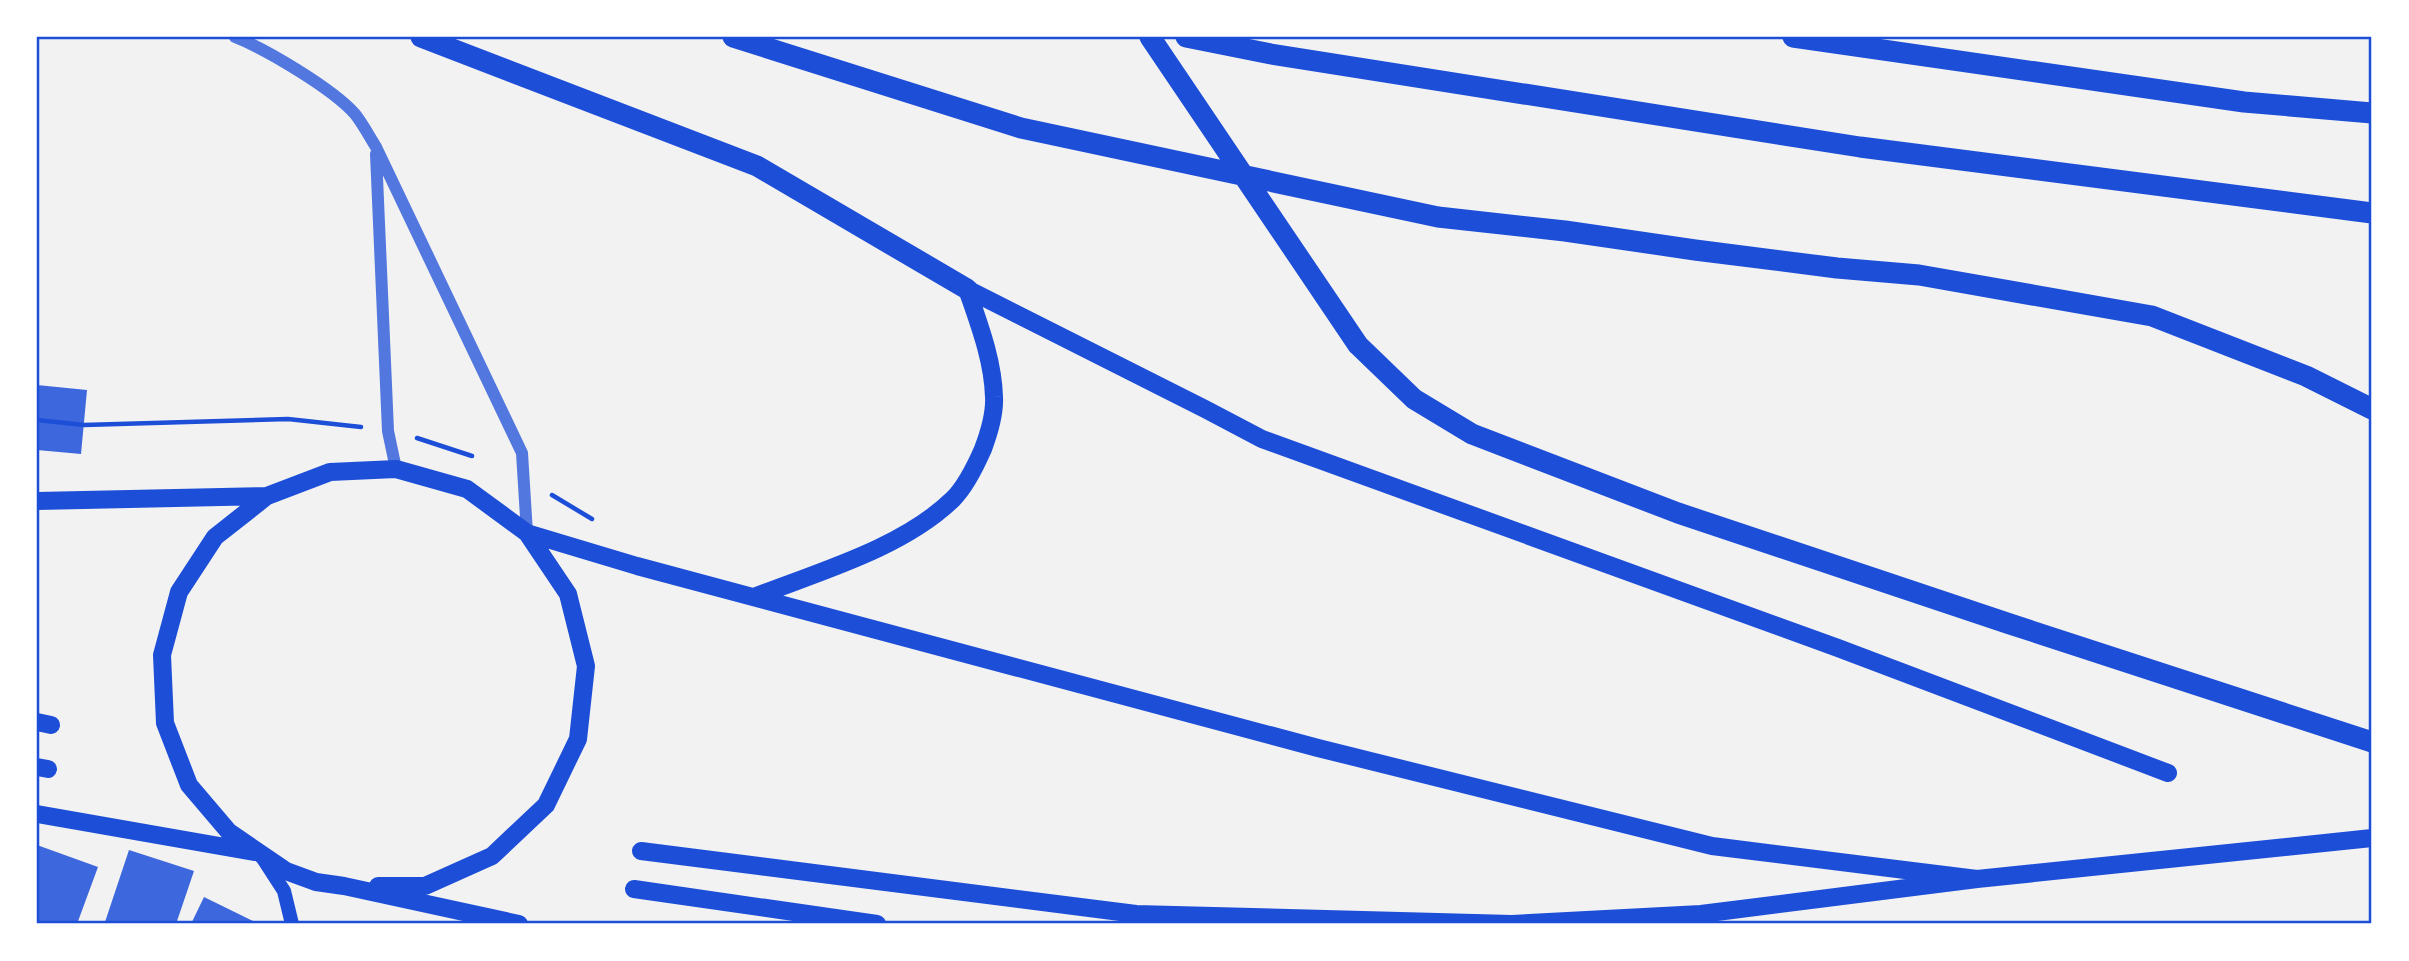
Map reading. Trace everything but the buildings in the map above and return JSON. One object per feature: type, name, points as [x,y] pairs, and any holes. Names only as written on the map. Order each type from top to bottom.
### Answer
[{"type":"highway","points":[[421,37],[757,166],[967,289]]},
{"type":"highway","points":[[733,37],[1021,128],[1438,217],[1565,231],[1837,268],[1919,275],[2152,316],[2306,376],[2372,409]]},
{"type":"highway","points":[[1150,37],[1358,345],[1414,399],[1472,434],[1678,513],[1996,620],[2372,741]]},
{"type":"highway","points":[[1186,37],[1284,57],[1860,147],[2372,213]]},
{"type":"highway","points":[[1793,37],[2245,102],[2372,113]]},
{"type":"main road","points":[[754,597],[906,534],[955,498],[985,443],[991,425],[994,398],[987,348],[967,289]]},
{"type":"main road","points":[[967,289],[1262,439],[1838,648],[2168,773]]},
{"type":"main road","points":[[519,924],[316,882],[286,871],[229,832],[189,785],[165,723],[162,655],[179,593],[215,537],[267,496],[330,472],[396,469],[467,489],[527,533],[636,566],[1318,748],[1712,846],[1977,879]]},
{"type":"main road","points":[[37,501],[267,496]]},
{"type":"main road","points":[[344,886],[425,886],[492,856],[546,805],[578,739],[586,666],[568,594],[527,533]]},
{"type":"main road","points":[[37,814],[260,853],[284,891],[292,924]]},
{"type":"main road","points":[[640,851],[1136,914],[1512,924],[1701,914],[1977,879],[2372,838]]},
{"type":"main road","points":[[634,890],[877,924]]},
{"type":"street","points":[[235,37],[316,82],[355,114],[376,147],[522,453],[527,533]]},
{"type":"street","points":[[376,147],[388,431],[396,469]]},
{"type":"path","points":[[37,420],[84,425]]}]
